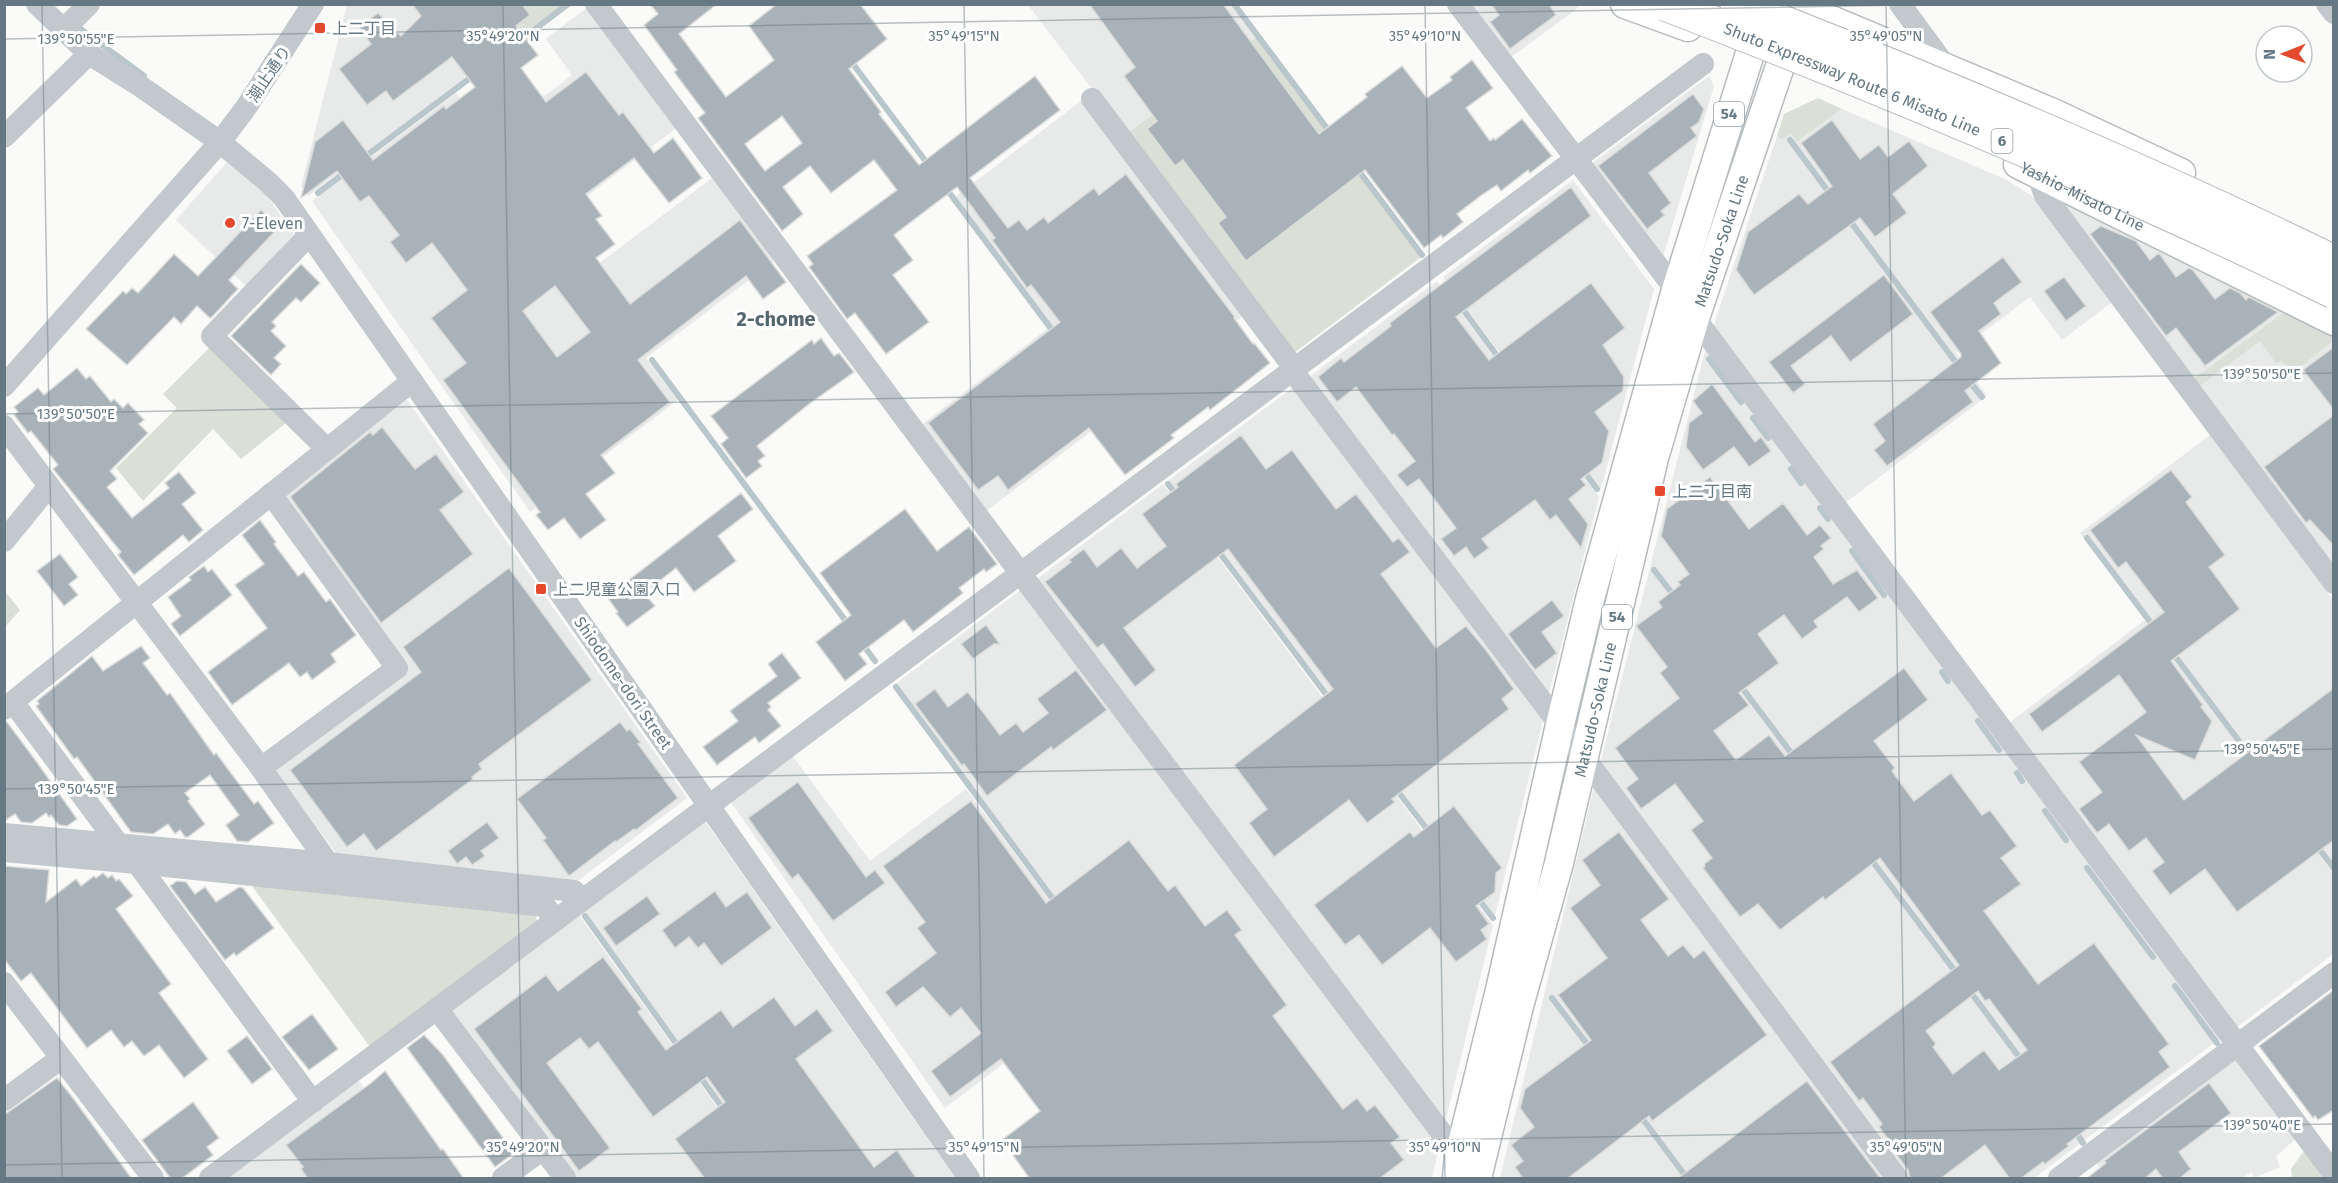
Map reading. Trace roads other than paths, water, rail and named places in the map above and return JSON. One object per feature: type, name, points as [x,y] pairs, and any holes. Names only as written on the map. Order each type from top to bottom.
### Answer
[{"type":"highway","name":"Shuto Expressway Route 6 Misato Line","points":[[1665,4],[1973,128],[2264,258],[2334,292]]},
{"type":"highway","name":"Shuto Expressway Route 6 Misato Line","points":[[1737,4],[1992,107],[2164,182],[2334,262]]},
{"type":"main road","points":[[1624,4],[1784,49],[1781,29],[1791,5],[2053,113],[2334,248]]},
{"type":"main road","points":[[1702,4],[1729,15],[1753,40]]},
{"type":"main road","name":"Matsudo-Soka Line","points":[[1458,1167],[1592,595],[1676,290],[1765,4]]},
{"type":"main road","name":"Matsudo-Soka Line","points":[[1477,1179],[1507,1051],[1548,904],[1654,458],[1695,318],[1784,49]]},
{"type":"main road","name":"Yashio-Misato Line","points":[[1784,49],[1810,51],[1954,110],[1987,131],[2013,156],[2037,173],[2334,321]]},
{"type":"street","name":"Shiodome-dori Street","points":[[37,4],[89,54],[140,86],[220,142],[277,190],[969,1179]]},
{"type":"street","points":[[63,30],[89,4]]},
{"type":"street","name":"潮止通り","points":[[4,386],[220,142],[245,109],[314,4]]},
{"type":"street","points":[[596,4],[1021,574],[1458,1167]]},
{"type":"street","points":[[1458,4],[1676,290]]},
{"type":"street","points":[[1900,4],[1947,68]]},
{"type":"street","points":[[2327,4],[2334,13]]},
{"type":"street","points":[[4,137],[89,54]]},
{"type":"street","points":[[210,1179],[1703,64]]},
{"type":"street","points":[[1092,99],[1897,1179]]},
{"type":"street","points":[[2053,113],[2037,173],[2045,196],[2334,583]]},
{"type":"street","points":[[309,235],[212,336],[327,449]]},
{"type":"street","points":[[1695,318],[2236,1046],[2334,1174]]},
{"type":"street","points":[[313,1102],[127,854],[9,705],[412,381]]},
{"type":"street","points":[[4,426],[261,768],[328,862]]},
{"type":"street","points":[[4,541],[49,486]]},
{"type":"street","points":[[261,768],[397,668],[271,494]]},
{"type":"street","points":[[4,834],[127,854],[545,906],[555,920]]},
{"type":"street","points":[[4,851],[328,862],[574,891],[582,900]]},
{"type":"street","points":[[2059,1179],[2334,972]]},
{"type":"street","points":[[4,983],[153,1179]]},
{"type":"street","points":[[437,1009],[565,1179]]},
{"type":"street","points":[[4,1100],[60,1059]]},
{"type":"street","points":[[502,1179],[543,1149]]},
{"type":"waterway","points":[[518,42],[568,4]]},
{"type":"waterway","points":[[1234,4],[1332,135]]},
{"type":"waterway","points":[[75,25],[144,76]]},
{"type":"waterway","points":[[850,60],[930,167]]},
{"type":"waterway","points":[[362,159],[474,75]]},
{"type":"waterway","points":[[1790,140],[1830,194]]},
{"type":"waterway","points":[[1356,167],[1422,255]]},
{"type":"waterway","points":[[318,193],[347,171]]},
{"type":"waterway","points":[[945,187],[1056,335]]},
{"type":"waterway","points":[[1847,217],[1960,368]]},
{"type":"waterway","points":[[1459,304],[1501,361]]},
{"type":"waterway","points":[[1709,359],[1741,402]]},
{"type":"waterway","points":[[652,360],[848,624]]},
{"type":"waterway","points":[[1969,381],[1982,397]]},
{"type":"waterway","points":[[1753,418],[1768,438]]},
{"type":"waterway","points":[[1791,469],[1801,483]]},
{"type":"waterway","points":[[1583,470],[1597,489]]},
{"type":"waterway","points":[[1168,484],[1178,497]]},
{"type":"waterway","points":[[1820,508],[1828,519]]},
{"type":"waterway","points":[[2087,538],[2154,627]]},
{"type":"waterway","points":[[1216,548],[1331,701]]},
{"type":"waterway","points":[[1852,551],[1884,595]]},
{"type":"waterway","points":[[1654,570],[1675,597]]},
{"type":"waterway","points":[[861,642],[875,661]]},
{"type":"waterway","points":[[2172,652],[2251,757]]},
{"type":"waterway","points":[[1942,672],[1948,681]]},
{"type":"waterway","points":[[1740,685],[1795,758]]},
{"type":"waterway","points":[[896,687],[1053,899]]},
{"type":"waterway","points":[[1978,721],[1999,750]]},
{"type":"waterway","points":[[2017,773],[2022,781]]},
{"type":"waterway","points":[[1396,789],[1430,833]]},
{"type":"waterway","points":[[2045,811],[2066,840]]},
{"type":"waterway","points":[[2316,845],[2334,868]]},
{"type":"waterway","points":[[1870,858],[1957,974]]},
{"type":"waterway","points":[[2087,868],[2153,957]]},
{"type":"waterway","points":[[1477,897],[1493,918]]},
{"type":"waterway","points":[[585,916],[680,1049]]},
{"type":"waterway","points":[[2175,986],[2217,1043]]},
{"type":"waterway","points":[[1969,990],[2022,1061]]},
{"type":"waterway","points":[[1552,998],[1590,1048]]},
{"type":"waterway","points":[[698,1074],[724,1110]]},
{"type":"waterway","points":[[1639,1114],[1687,1178]]},
{"type":"waterway","points":[[2075,1131],[2083,1143]]},
{"type":"place","name":"上二丁目","points":[[320,28]]},
{"type":"place","name":"7-Eleven","points":[[230,223]]},
{"type":"place","name":"上二丁目南","points":[[1660,491]]},
{"type":"place","name":"上二児童公園入口","points":[[541,589]]},
{"type":"district","name":"2-chome","points":[[776,319]]}]
